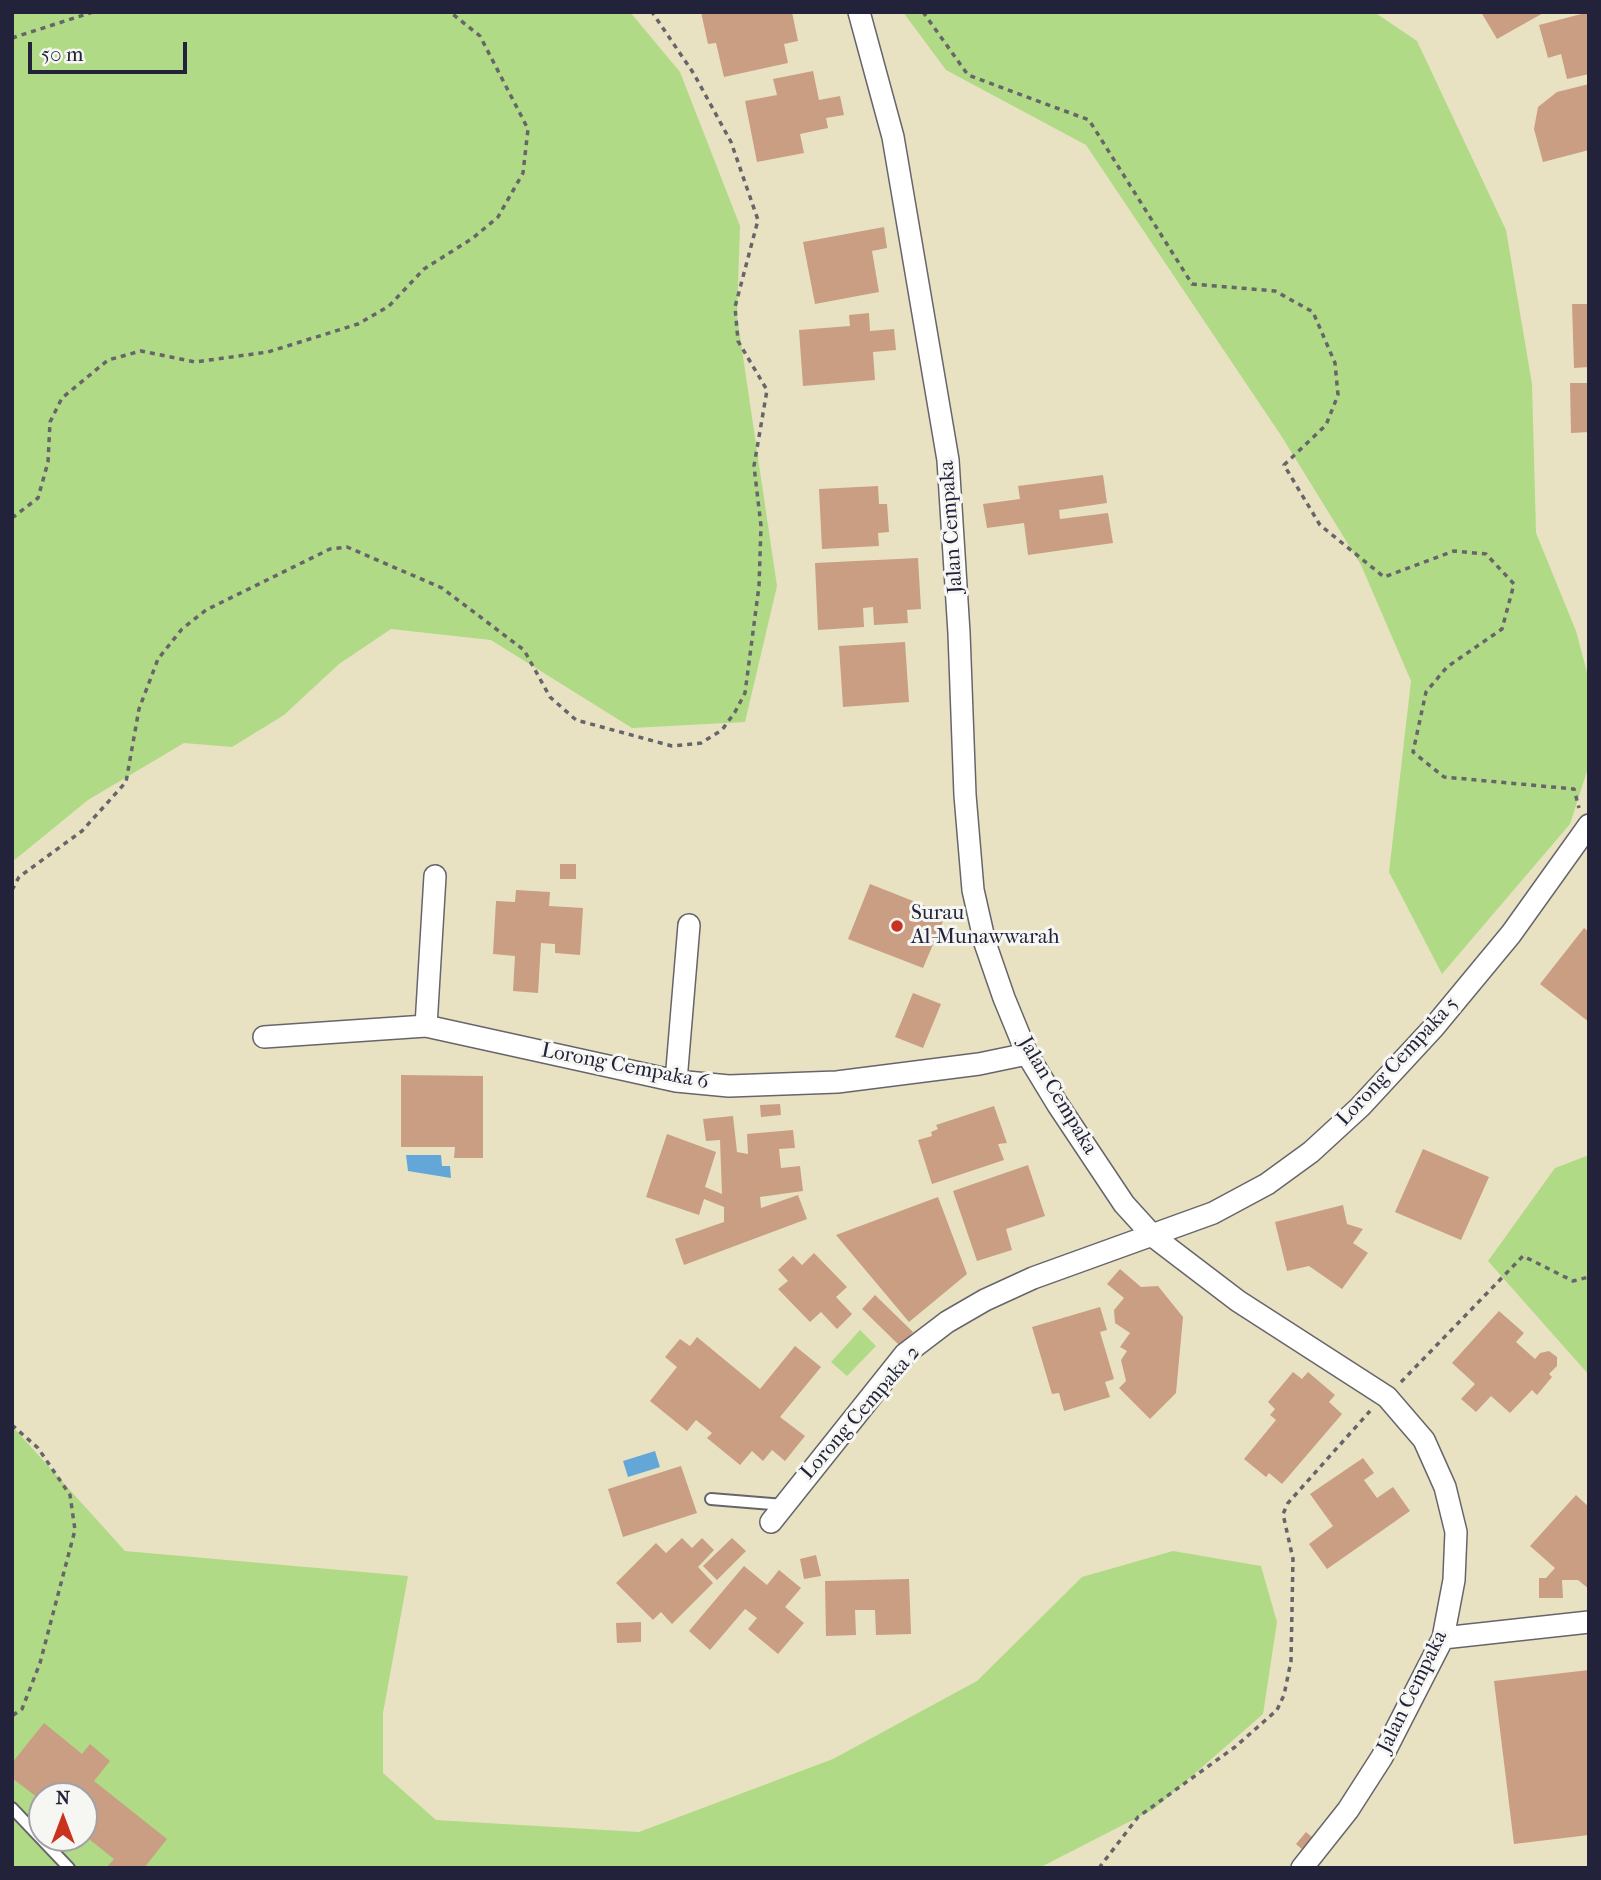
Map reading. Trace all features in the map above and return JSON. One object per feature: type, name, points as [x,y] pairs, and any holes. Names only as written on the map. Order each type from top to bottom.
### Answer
[{"type":"street","name":"Jalan Cempaka","points":[[859,12],[893,137],[948,460],[960,633],[965,795],[973,890],[985,943],[1027,1054],[1124,1204],[1154,1237],[1238,1301],[1387,1397],[1424,1440],[1445,1487],[1456,1532],[1454,1580],[1443,1638],[1382,1757],[1348,1810],[1302,1868]]},
{"type":"street","name":"Lorong Cempaka 5","points":[[1154,1237],[1213,1213],[1267,1184],[1311,1152],[1360,1107],[1434,1027],[1511,934],[1587,827]]},
{"type":"street","points":[[426,1026],[435,876]]},
{"type":"street","points":[[676,1082],[689,925]]},
{"type":"street","name":"Lorong Cempaka 6","points":[[264,1037],[426,1026],[676,1082],[729,1086],[837,1082],[979,1064],[1027,1054]]},
{"type":"street","name":"Lorong Cempaka 2","points":[[777,1514],[905,1354],[947,1322],[985,1300],[1033,1278],[1154,1237]]},
{"type":"street","points":[[1443,1638],[1589,1622]]},
{"type":"lane","points":[[711,1499],[777,1514]]},
{"type":"lane","points":[[12,1808],[67,1867]]},
{"type":"path","points":[[12,38],[93,12]]},
{"type":"path","points":[[12,518],[38,498],[48,462],[50,422],[62,398],[108,360],[141,351],[194,362],[268,352],[358,324],[389,306],[424,269],[473,238],[498,217],[523,173],[528,129],[480,36],[450,12]]},
{"type":"path","points":[[12,890],[19,877],[82,831],[126,782],[139,709],[158,659],[182,629],[206,610],[330,549],[347,547],[442,588],[524,650],[550,697],[576,720],[672,746],[701,743],[722,730],[745,693],[759,586],[761,526],[754,466],[767,390],[738,341],[735,307],[758,220],[731,142],[694,74],[652,12]]},
{"type":"path","points":[[923,12],[968,75],[1089,120],[1192,284],[1275,291],[1313,312],[1335,363],[1338,396],[1325,425],[1284,465],[1320,525],[1384,577],[1454,551],[1486,554],[1514,584],[1502,629],[1447,667],[1426,692],[1413,752],[1444,777],[1574,789],[1587,827]]},
{"type":"path","points":[[1099,1868],[1138,1817],[1235,1747],[1277,1710],[1284,1695],[1291,1661],[1293,1559],[1283,1514],[1288,1503],[1342,1440],[1523,1256],[1573,1281],[1589,1277]]},
{"type":"path","points":[[12,1426],[38,1448],[69,1495],[75,1530],[40,1663],[22,1709],[12,1716]]},
{"type":"green space","points":[[12,12],[630,12],[680,72],[740,226],[737,316],[777,586],[745,722],[632,728],[491,640],[391,629],[339,664],[284,715],[232,747],[184,743],[88,800],[12,862]]},
{"type":"green space","points":[[903,12],[1374,12],[1417,41],[1506,230],[1532,384],[1536,533],[1576,631],[1589,680],[1589,765],[1570,824],[1442,974],[1389,872],[1411,681],[1361,565],[1282,437],[1086,145],[946,70]]},
{"type":"green space","points":[[1589,1155],[1589,1375],[1488,1261],[1555,1168]]},
{"type":"green space","points":[[860,1330],[876,1346],[847,1376],[831,1362]]},
{"type":"green space","points":[[12,1426],[125,1551],[408,1576],[383,1713],[383,1773],[436,1820],[639,1832],[833,1759],[977,1681],[1082,1577],[1173,1551],[1261,1566],[1277,1622],[1263,1714],[1154,1809],[1039,1868],[12,1868]]},
{"type":"water","points":[[406,1155],[441,1155],[442,1166],[450,1166],[451,1178],[408,1171]]},
{"type":"water","points":[[655,1451],[660,1467],[628,1477],[623,1461]]},
{"type":"building","points":[[701,12],[792,12],[798,41],[784,44],[788,63],[724,77],[716,43],[708,44]]},
{"type":"building","points":[[1481,12],[1545,12],[1497,39]]},
{"type":"building","points":[[1589,12],[1589,74],[1567,79],[1561,54],[1548,58],[1539,25]]},
{"type":"building","points":[[813,71],[819,100],[840,96],[844,115],[826,118],[828,128],[800,134],[804,153],[757,162],[745,101],[777,95],[773,79]]},
{"type":"building","points":[[1589,84],[1589,150],[1543,162],[1534,129],[1538,107],[1557,92]]},
{"type":"building","points":[[884,227],[887,248],[872,251],[879,292],[815,304],[803,242]]},
{"type":"building","points":[[1572,304],[1589,304],[1589,367],[1574,368]]},
{"type":"building","points":[[869,313],[870,331],[894,329],[896,350],[873,352],[875,380],[803,386],[799,330],[850,326],[849,315]]},
{"type":"building","points":[[1570,383],[1589,383],[1589,432],[1571,433]]},
{"type":"building","points":[[1103,475],[1107,503],[1059,510],[1060,519],[1108,513],[1113,543],[1028,555],[1024,523],[987,528],[983,504],[1020,499],[1018,486]]},
{"type":"building","points":[[878,486],[879,504],[887,504],[889,532],[878,533],[879,546],[822,549],[819,489]]},
{"type":"building","points":[[918,558],[921,609],[907,610],[908,623],[874,625],[873,607],[863,608],[864,627],[818,630],[815,563]]},
{"type":"building","points":[[905,642],[909,702],[843,707],[839,646]]},
{"type":"building","points":[[560,864],[576,864],[576,879],[560,879]]},
{"type":"building","name":"Surau Al-Munawwarah","points":[[870,884],[946,914],[923,968],[848,939]]},
{"type":"building","points":[[516,890],[550,892],[549,906],[583,908],[580,955],[555,953],[555,944],[541,943],[538,993],[513,991],[515,956],[493,954],[496,901],[515,902]]},
{"type":"building","points":[[1584,928],[1589,932],[1589,1022],[1540,984]]},
{"type":"building","points":[[913,993],[941,1004],[923,1048],[895,1037]]},
{"type":"building","points":[[401,1075],[483,1076],[483,1158],[454,1158],[455,1147],[401,1147]]},
{"type":"building","points":[[780,1104],[781,1115],[761,1117],[760,1105]]},
{"type":"building","points":[[994,1106],[1007,1143],[998,1144],[1004,1160],[932,1184],[918,1140],[932,1136],[931,1132],[938,1129],[936,1125]]},
{"type":"building","points":[[733,1116],[737,1152],[748,1154],[747,1134],[793,1130],[795,1148],[779,1149],[781,1168],[800,1166],[803,1191],[760,1197],[761,1208],[798,1195],[807,1219],[684,1265],[675,1239],[724,1222],[724,1207],[704,1199],[699,1215],[646,1197],[667,1134],[716,1152],[705,1187],[722,1194],[720,1140],[706,1141],[703,1119]]},
{"type":"building","points":[[1423,1149],[1489,1177],[1461,1240],[1395,1212]]},
{"type":"building","points":[[1028,1165],[1045,1216],[1006,1229],[1012,1250],[977,1261],[953,1191]]},
{"type":"building","points":[[938,1197],[967,1274],[909,1322],[836,1235]]},
{"type":"building","points":[[1343,1205],[1347,1224],[1363,1229],[1353,1243],[1368,1253],[1342,1289],[1309,1266],[1287,1271],[1275,1222]]},
{"type":"building","points":[[814,1253],[847,1287],[836,1297],[852,1314],[837,1329],[821,1312],[810,1322],[778,1289],[788,1281],[778,1270],[793,1256],[802,1265]]},
{"type":"building","points":[[1120,1269],[1141,1287],[1158,1286],[1183,1317],[1176,1393],[1150,1419],[1119,1388],[1126,1381],[1121,1360],[1127,1351],[1120,1347],[1130,1333],[1115,1323],[1114,1310],[1124,1298],[1107,1284]]},
{"type":"building","points":[[875,1295],[913,1332],[900,1346],[862,1309]]},
{"type":"building","points":[[1100,1307],[1107,1330],[1100,1332],[1114,1379],[1105,1382],[1110,1397],[1064,1411],[1059,1393],[1052,1394],[1032,1327]]},
{"type":"building","points":[[1499,1311],[1524,1333],[1516,1342],[1535,1359],[1540,1353],[1549,1351],[1557,1357],[1557,1366],[1549,1374],[1552,1377],[1537,1395],[1532,1390],[1510,1413],[1491,1396],[1476,1412],[1461,1399],[1475,1384],[1452,1363]]},
{"type":"building","points":[[697,1337],[760,1389],[795,1346],[821,1367],[780,1417],[805,1436],[785,1461],[772,1450],[763,1461],[752,1451],[740,1465],[707,1438],[712,1433],[696,1420],[687,1431],[650,1401],[677,1367],[665,1357],[680,1339],[690,1346]]},
{"type":"building","points":[[1293,1372],[1302,1379],[1308,1372],[1335,1395],[1329,1402],[1342,1414],[1282,1484],[1269,1473],[1266,1477],[1244,1459],[1276,1420],[1270,1415],[1275,1409],[1268,1402]]},
{"type":"building","points":[[1363,1458],[1374,1473],[1364,1480],[1377,1498],[1393,1487],[1410,1511],[1327,1569],[1309,1544],[1333,1526],[1310,1494]]},
{"type":"building","points":[[681,1466],[697,1513],[623,1537],[608,1489]]},
{"type":"building","points":[[1576,1495],[1589,1507],[1589,1589],[1578,1580],[1562,1580],[1563,1598],[1539,1598],[1539,1578],[1546,1578],[1555,1568],[1530,1546]]},
{"type":"building","points":[[682,1538],[692,1548],[702,1538],[714,1550],[698,1567],[713,1583],[672,1624],[661,1612],[653,1620],[616,1583],[656,1543],[666,1553]]},
{"type":"building","points":[[732,1538],[746,1551],[717,1580],[703,1566]]},
{"type":"building","points":[[816,1555],[821,1576],[804,1579],[800,1559]]},
{"type":"building","points":[[744,1566],[767,1585],[779,1570],[801,1588],[785,1607],[804,1623],[778,1654],[748,1629],[757,1618],[745,1609],[710,1650],[689,1631]]},
{"type":"building","points":[[909,1579],[911,1634],[876,1635],[875,1610],[855,1610],[856,1635],[826,1636],[825,1581]]},
{"type":"building","points":[[641,1622],[641,1642],[617,1643],[616,1623]]},
{"type":"building","points":[[1589,1670],[1589,1835],[1514,1844],[1494,1681]]},
{"type":"building","points":[[44,1723],[82,1754],[90,1744],[110,1761],[95,1782],[28,1782],[28,1790],[12,1778],[12,1763]]},
{"type":"building","points":[[98,1784],[167,1839],[144,1868],[106,1868],[114,1859],[98,1846]]},
{"type":"building","points":[[1306,1832],[1313,1838],[1303,1850],[1296,1844]]},
{"type":"place","name":"Surau Al-Munawwarah","points":[[897,926]]}]
